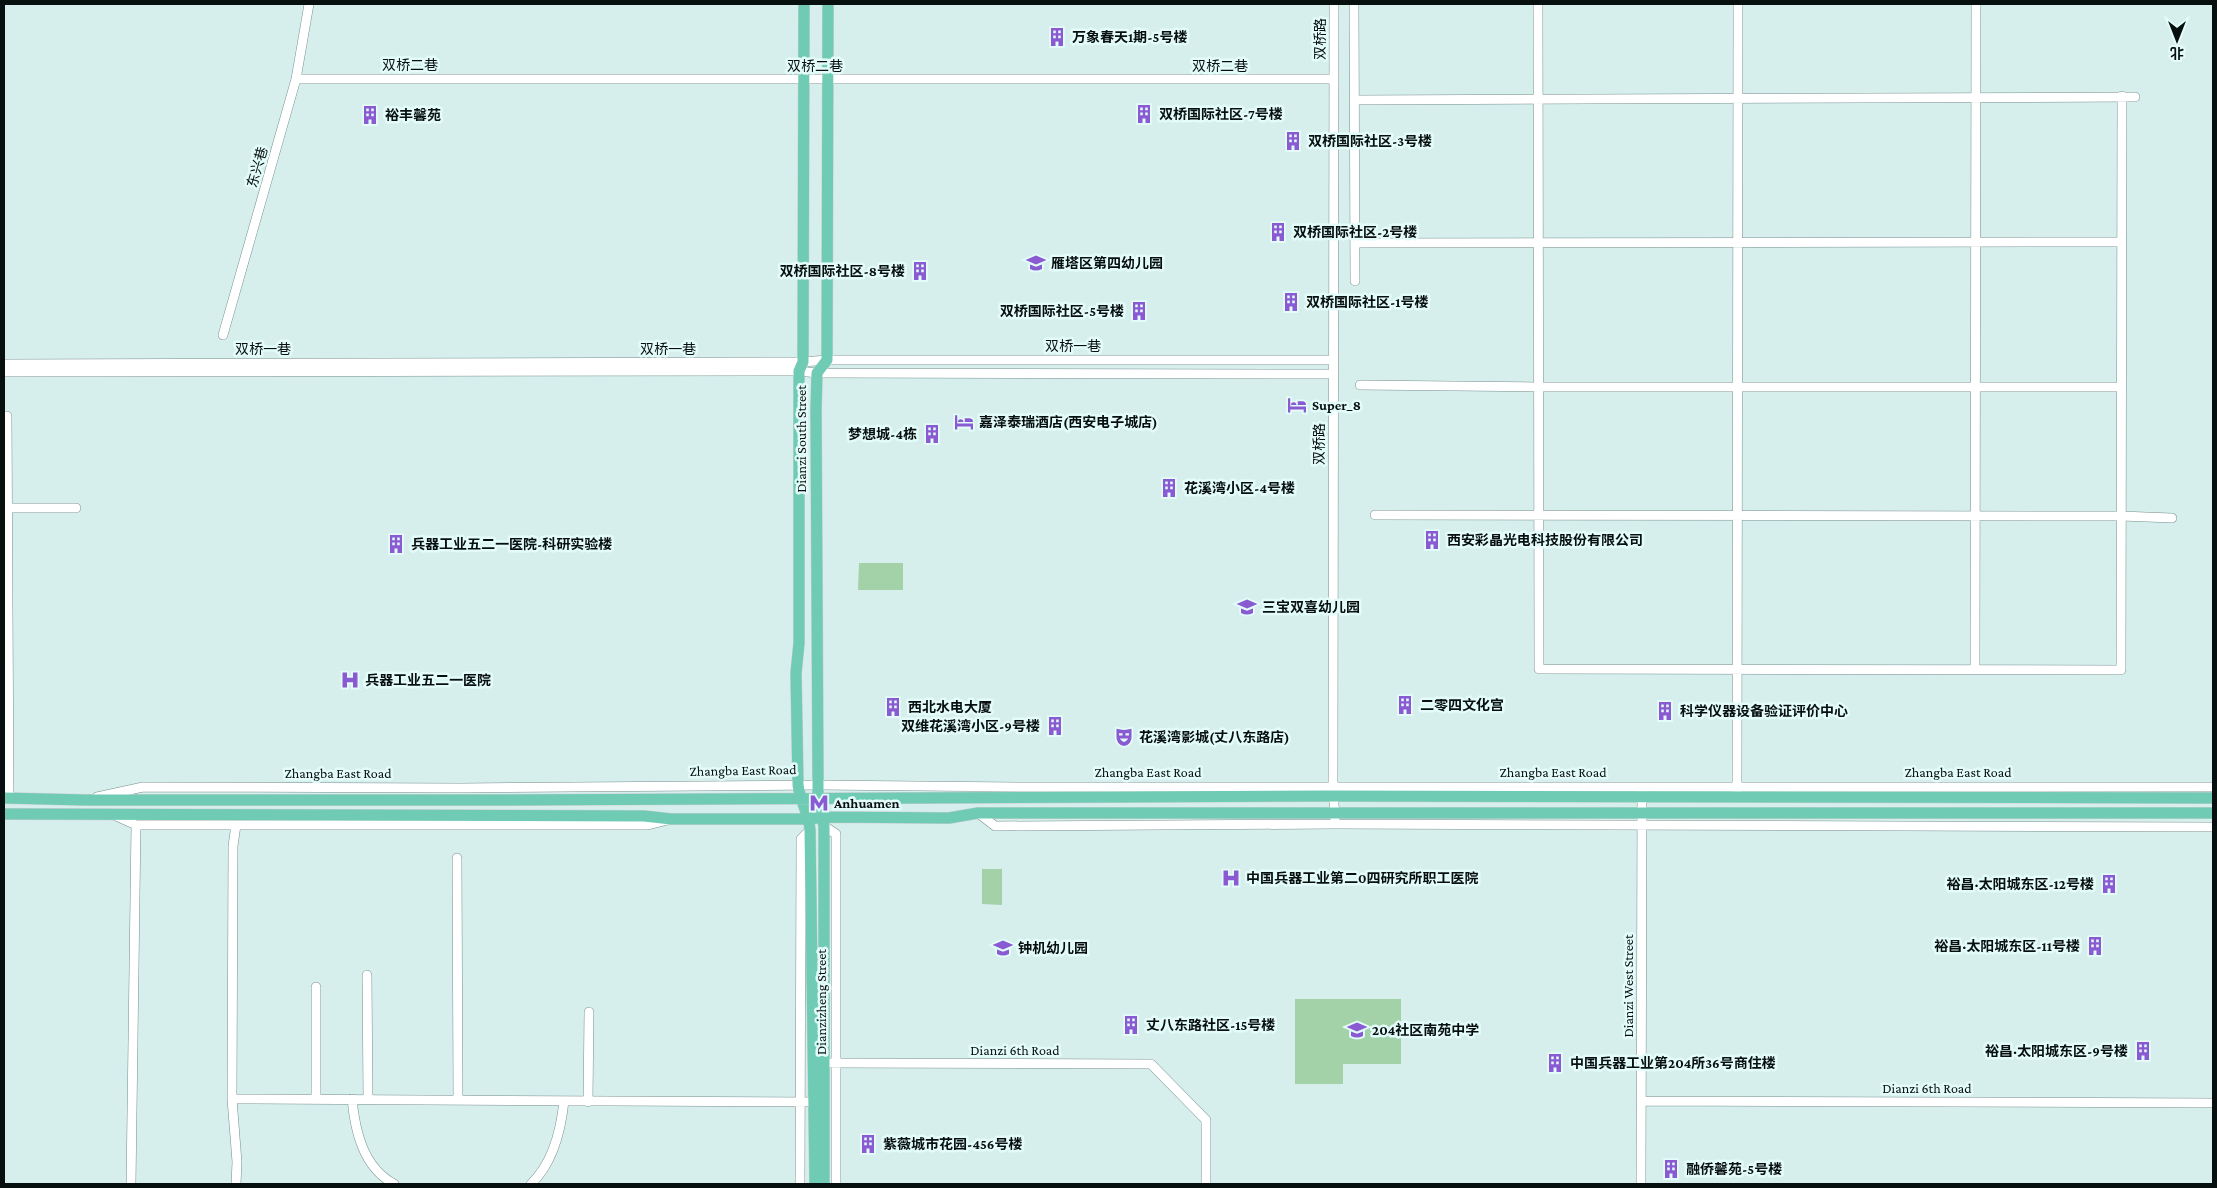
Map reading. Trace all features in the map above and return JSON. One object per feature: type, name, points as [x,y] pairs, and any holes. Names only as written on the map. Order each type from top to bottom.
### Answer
[{"type":"main road","name":"Dianzi South Street","points":[[800,798],[798,784],[796,673],[799,643],[804,4]]},
{"type":"main road","points":[[826,360],[828,4]]},
{"type":"main road","name":"Dianzi South Street","points":[[824,821],[818,798],[817,373],[826,360]]},
{"type":"main road","name":"Zhangba East Road","points":[[6,798],[85,800],[357,794],[818,798],[1334,792],[1737,792],[2213,798]]},
{"type":"main road","name":"Dianzizheng Street","points":[[800,798],[810,824],[819,1102],[824,1184]]},
{"type":"main road","points":[[4,814],[644,816],[671,819],[810,824],[824,821],[949,818],[978,813],[1335,818],[1642,813],[2213,812]]},
{"type":"main road","name":"Dianzizheng Street","points":[[815,1184],[819,1102],[830,1063],[824,821]]},
{"type":"street","name":"东兴巷","points":[[223,335],[296,79],[309,4]]},
{"type":"street","name":"双桥路","points":[[1334,4],[1332,374],[1335,818]]},
{"type":"street","points":[[1354,4],[1355,282]]},
{"type":"street","points":[[1538,4],[1538,669],[2121,670],[2122,96]]},
{"type":"street","points":[[1737,792],[1738,4]]},
{"type":"street","points":[[1975,669],[1976,4]]},
{"type":"street","name":"双桥二巷","points":[[296,79],[1334,80]]},
{"type":"street","points":[[1354,100],[2135,96]]},
{"type":"street","points":[[1355,243],[2121,242]]},
{"type":"street","name":"双桥一巷","points":[[4,372],[801,367],[826,360],[1332,360]]},
{"type":"street","name":"双桥一巷","points":[[4,364],[801,367],[817,373],[1332,374]]},
{"type":"street","points":[[1360,385],[1539,387],[2122,387]]},
{"type":"street","points":[[4,416],[7,416],[5,508],[6,798]]},
{"type":"street","points":[[5,508],[76,508]]},
{"type":"street","points":[[1375,515],[2121,516],[2172,518]]},
{"type":"street","name":"Zhangba East Road","points":[[357,794],[798,784],[1334,792]]},
{"type":"street","name":"Zhangba East Road","points":[[1737,792],[2213,787]]},
{"type":"street","name":"Dianzi West Street","points":[[1641,1184],[1642,793]]},
{"type":"street","points":[[978,813],[995,826],[1335,818],[1642,826],[2213,827]]},
{"type":"street","points":[[1059,813],[1059,825]]},
{"type":"street","points":[[113,815],[136,825],[648,825],[671,819]]},
{"type":"street","name":"Dianzizheng Street","points":[[800,1184],[801,839],[810,824]]},
{"type":"street","points":[[131,1184],[136,825]]},
{"type":"street","points":[[236,825],[232,846],[232,1099],[238,1162],[236,1184]]},
{"type":"street","points":[[457,858],[458,1100]]},
{"type":"street","points":[[367,974],[368,1100]]},
{"type":"street","points":[[316,987],[316,1099]]},
{"type":"street","points":[[588,1102],[589,1012]]},
{"type":"street","name":"Dianzizheng Street","points":[[830,1063],[836,1184]]},
{"type":"street","name":"Dianzi 6th Road","points":[[830,1063],[1151,1064],[1206,1120],[1206,1184]]},
{"type":"street","points":[[232,1099],[819,1102]]},
{"type":"street","points":[[352,1099],[354,1126],[363,1148],[372,1167],[387,1183]]},
{"type":"street","name":"Dianzi 6th Road","points":[[1641,1101],[2213,1103]]},
{"type":"street","points":[[531,1184],[541,1175],[556,1139],[561,1124],[564,1102]]},
{"type":"green space","points":[[859,563],[903,563],[903,590],[858,590]]},
{"type":"green space","points":[[982,869],[1002,869],[1002,905],[982,904]]},
{"type":"green space","points":[[1295,999],[1401,999],[1401,1064],[1343,1064],[1343,1084],[1295,1084]]},
{"type":"place","name":"万象春天1期-5号楼","points":[[1057,37]]},
{"type":"place","name":"双桥国际社区-7号楼","points":[[1144,114]]},
{"type":"place","name":"裕丰馨苑","points":[[370,115]]},
{"type":"place","name":"双桥国际社区-3号楼","points":[[1293,141]]},
{"type":"place","name":"双桥国际社区-2号楼","points":[[1278,232]]},
{"type":"place","name":"雁塔区第四幼儿园","points":[[1036,263]]},
{"type":"place","name":"双桥国际社区-8号楼","points":[[920,271]]},
{"type":"place","name":"双桥国际社区-1号楼","points":[[1291,302]]},
{"type":"place","name":"双桥国际社区-5号楼","points":[[1139,311]]},
{"type":"place","name":"Super_8","points":[[1297,405]]},
{"type":"place","name":"嘉泽泰瑞酒店(西安电子城店)","points":[[964,422]]},
{"type":"place","name":"梦想城-4栋","points":[[932,434]]},
{"type":"place","name":"花溪湾小区-4号楼","points":[[1169,488]]},
{"type":"place","name":"西安彩晶光电科技股份有限公司","points":[[1432,540]]},
{"type":"place","name":"兵器工业五二一医院-科研实验楼","points":[[396,544]]},
{"type":"place","name":"三宝双喜幼儿园","points":[[1247,607]]},
{"type":"place","name":"兵器工业五二一医院","points":[[350,680]]},
{"type":"place","name":"二零四文化宫","points":[[1405,705]]},
{"type":"place","name":"西北水电大厦","points":[[893,707]]},
{"type":"place","name":"科学仪器设备验证评价中心","points":[[1665,711]]},
{"type":"place","name":"双维花溪湾小区-9号楼","points":[[1055,726]]},
{"type":"place","name":"花溪湾影城(丈八东路店)","points":[[1124,737]]},
{"type":"place","name":"Anhuamen","points":[[819,803]]},
{"type":"place","name":"中国兵器工业第二0四研究所职工医院","points":[[1231,878]]},
{"type":"place","name":"裕昌·太阳城东区-12号楼","points":[[2109,884]]},
{"type":"place","name":"裕昌·太阳城东区-11号楼","points":[[2095,946]]},
{"type":"place","name":"钟机幼儿园","points":[[1003,948]]},
{"type":"place","name":"丈八东路社区-15号楼","points":[[1131,1025]]},
{"type":"place","name":"204社区南苑中学","points":[[1357,1030]]},
{"type":"place","name":"裕昌·太阳城东区-9号楼","points":[[2143,1051]]},
{"type":"place","name":"中国兵器工业第204所36号商住楼","points":[[1555,1063]]},
{"type":"place","name":"紫薇城市花园-456号楼","points":[[868,1144]]},
{"type":"place","name":"融侨馨苑-5号楼","points":[[1671,1169]]}]
